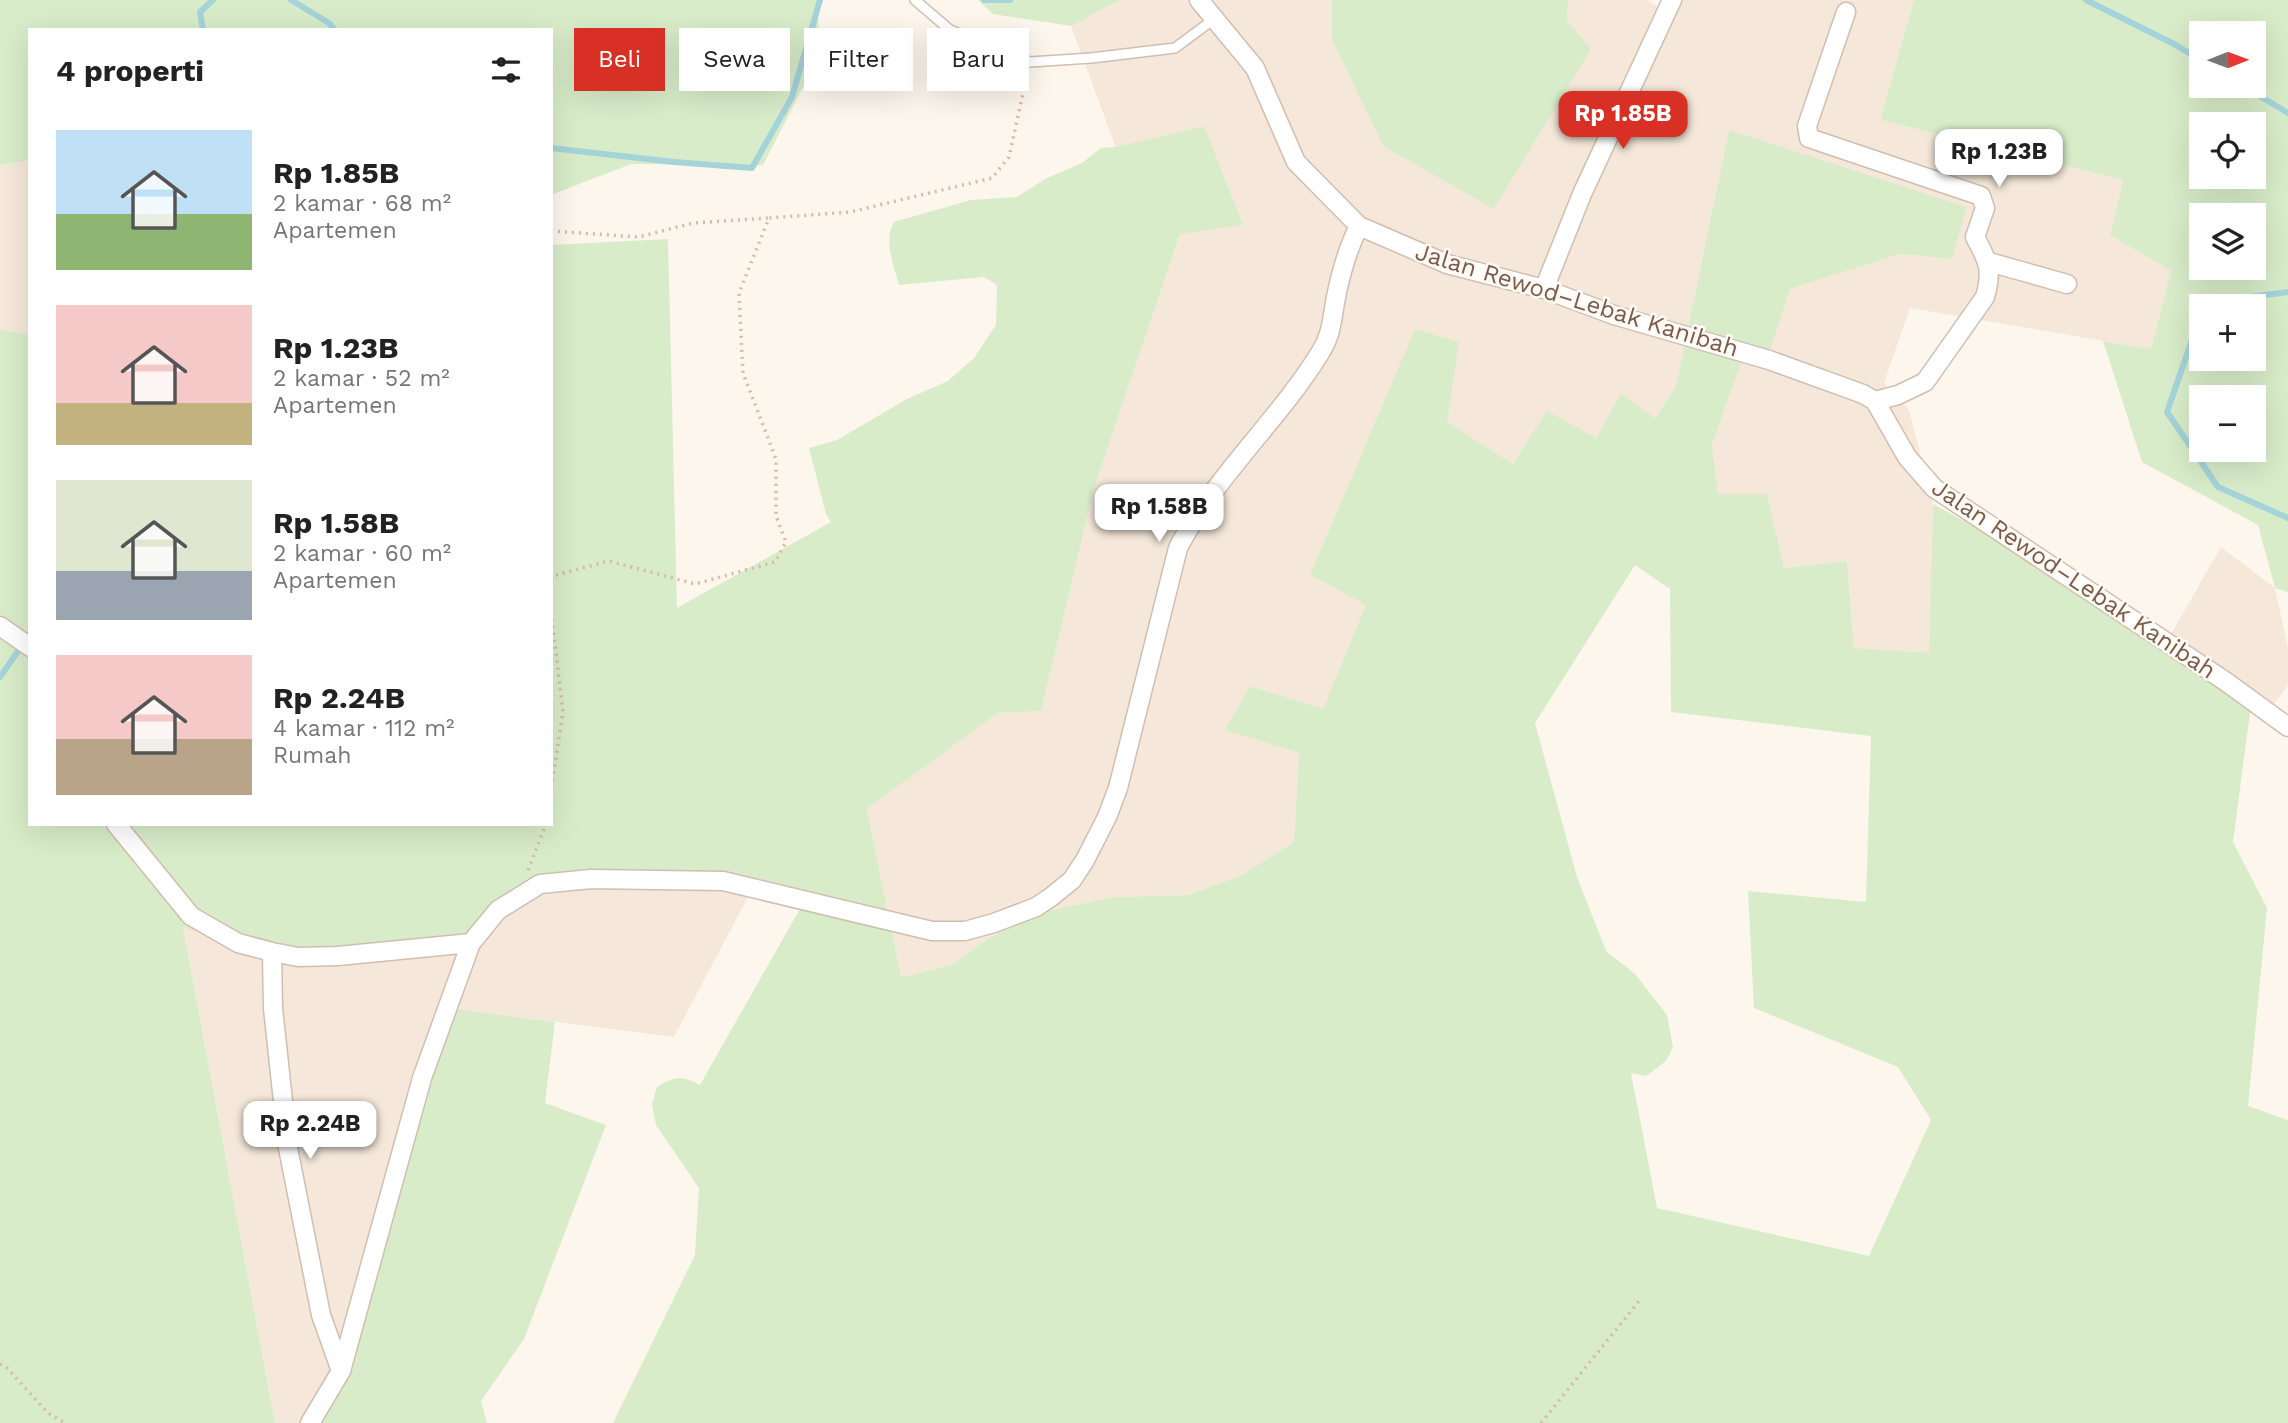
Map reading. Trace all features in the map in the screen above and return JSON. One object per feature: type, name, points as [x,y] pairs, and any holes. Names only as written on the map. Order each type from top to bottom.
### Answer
[{"type":"street","points":[[310,1423],[341,1371],[422,1077],[471,943],[498,911],[540,884],[591,879],[723,881],[932,931],[954,931],[994,923],[1036,907],[1072,880],[1107,817],[1118,788],[1178,548],[1189,525],[1321,353],[1331,335],[1336,295],[1349,247],[1359,226],[1296,162],[1255,68],[1199,0]]},
{"type":"street","points":[[1544,289],[1582,194],[1672,0]]},
{"type":"street","points":[[1846,12],[1807,127],[1809,138],[1981,197],[1985,208],[1975,237],[1989,262],[1990,281],[1985,297],[1925,382],[1898,395],[1875,401]]},
{"type":"street","name":"Jalan Rewod–Lebak Kanibah","points":[[1359,226],[1447,264],[1544,289],[1614,315],[1769,360],[1863,394],[1875,401],[1908,457],[1934,488],[2225,681],[2288,727]]},
{"type":"street","points":[[1989,262],[2067,284]]},
{"type":"street","points":[[0,626],[28,647]]},
{"type":"street","points":[[118,826],[191,915],[238,943],[298,957],[338,956],[471,943]]},
{"type":"street","points":[[272,952],[273,1008],[288,1148],[321,1314],[341,1371]]},
{"type":"lane","points":[[915,0],[950,30],[1030,61],[1091,58],[1175,48],[1214,19]]},
{"type":"path","points":[[553,231],[639,237],[693,223],[850,212],[992,178],[1009,157],[1030,61]]},
{"type":"path","points":[[553,575],[609,561],[695,584],[775,562],[786,542],[776,516],[776,458],[743,373],[739,293],[769,218]]},
{"type":"path","points":[[553,629],[563,712],[553,777]]},
{"type":"path","points":[[518,898],[545,826]]},
{"type":"path","points":[[1541,1423],[1639,1301]]},
{"type":"path","points":[[0,1364],[7,1368],[48,1413],[65,1423]]},
{"type":"shaded area","points":[[1120,0],[1332,0],[1332,40],[1383,146],[1567,21],[1568,0],[1647,0],[1659,8],[1663,0],[1914,0],[1880,120],[2123,180],[2110,235],[2171,271],[2151,349],[1910,308],[1884,383],[1909,410],[1933,504],[1929,654],[1854,648],[1847,561],[1784,568],[1767,494],[1718,494],[1712,445],[1742,360],[1769,354],[1790,289],[1900,254],[1952,259],[1729,130],[1676,386],[1655,418],[1513,464],[1446,422],[1459,342],[1310,575],[1366,605],[1323,710],[1250,686],[1226,730],[1299,753],[1294,842],[1242,875],[1188,895],[1114,897],[989,938],[952,965],[901,977],[867,809],[998,713],[1041,711],[1095,485],[1180,234],[1204,126],[1116,148],[1071,26]]},
{"type":"shaded area","points":[[28,160],[28,335],[0,330],[0,165]]},
{"type":"shaded area","points":[[2221,547],[2275,588],[2288,648],[2288,685],[2274,704],[2171,634]]},
{"type":"shaded area","points":[[606,869],[750,893],[674,1037],[448,1008],[332,1384],[300,1423],[275,1423],[183,926],[275,955],[530,882]]},
{"type":"green space","points":[[0,0],[817,0],[819,28],[804,28],[804,85],[763,165],[631,164],[553,194],[553,28],[28,28],[28,160],[0,165]]},
{"type":"green space","points":[[978,0],[1120,0],[1071,26],[993,14]]},
{"type":"green space","points":[[1332,0],[1568,0],[1567,21],[1591,49],[1494,209],[1383,146],[1332,40]]},
{"type":"green space","points":[[1914,0],[2288,0],[2288,592],[2275,588],[2258,525],[2142,462],[2103,341],[2151,349],[2171,271],[2110,235],[2123,180],[1880,120]]},
{"type":"green space","points":[[1204,126],[1243,225],[1180,234],[1095,485],[1041,711],[998,713],[867,809],[901,977],[952,965],[989,938],[1039,913],[1114,897],[1188,895],[1242,875],[1294,842],[1299,753],[1225,730],[1250,686],[1323,709],[1366,605],[1310,575],[1415,329],[1459,342],[1447,422],[1513,464],[1547,411],[1596,438],[1621,394],[1655,418],[1676,386],[1729,130],[1967,207],[1952,259],[1900,254],[1790,289],[1769,354],[1742,360],[1712,445],[1718,494],[1767,494],[1784,568],[1847,561],[1854,648],[1929,653],[1933,504],[2171,634],[2253,690],[2233,842],[2267,908],[2248,1106],[2288,1120],[2288,1423],[613,1423],[695,1255],[699,1188],[656,1125],[652,1104],[657,1087],[678,1078],[700,1085],[801,907],[750,893],[606,869],[530,882],[472,942],[275,955],[183,927],[275,1423],[0,1423],[0,330],[28,335],[28,826],[553,826],[553,245],[668,239],[677,608],[831,522],[826,514],[809,448],[837,440],[907,399],[948,381],[974,358],[996,325],[997,285],[984,277],[899,285],[889,245],[894,222],[971,200],[1017,197],[1045,179],[1082,163],[1101,148],[1116,147]],"holes":[[[1635,565],[1670,589],[1671,712],[1871,736],[1866,902],[1748,891],[1754,1008],[1898,1067],[1931,1120],[1869,1256],[1657,1208],[1631,1073],[1646,1076],[1666,1061],[1673,1047],[1667,1015],[1635,974],[1606,951],[1577,877],[1535,723]]]},
{"type":"green space","points":[[448,1008],[555,1022],[545,1103],[606,1125],[524,1339],[481,1401],[487,1423],[300,1423],[332,1384]]},
{"type":"waterway","points":[[203,28],[200,12],[213,0]]},
{"type":"waterway","points":[[291,0],[333,28]]},
{"type":"waterway","points":[[553,148],[752,168],[792,97],[820,0]]},
{"type":"waterway","points":[[984,0],[1010,0]]},
{"type":"waterway","points":[[2086,0],[2189,53]]},
{"type":"waterway","points":[[2263,98],[2288,113]]},
{"type":"waterway","points":[[2266,295],[2288,292]]},
{"type":"waterway","points":[[2189,349],[2167,412],[2218,487],[2288,518]]},
{"type":"waterway","points":[[0,677],[28,637]]}]
